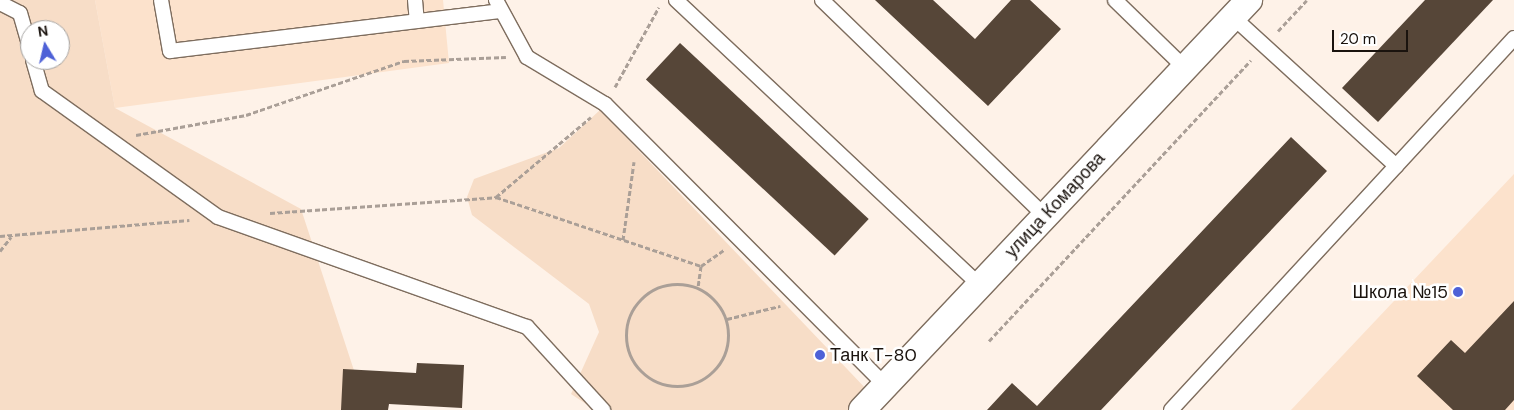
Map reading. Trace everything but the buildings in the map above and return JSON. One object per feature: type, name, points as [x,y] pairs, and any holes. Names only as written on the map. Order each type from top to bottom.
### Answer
[{"type":"street","name":"улица Комарова","points":[[862,410],[1241,9]]},
{"type":"lane","points":[[161,0],[170,51],[417,21],[498,6],[527,57],[605,104],[885,385]]},
{"type":"lane","points":[[415,0],[417,21]]},
{"type":"lane","points":[[676,0],[979,285]]},
{"type":"lane","points":[[822,0],[1045,216]]},
{"type":"lane","points":[[1115,0],[1185,68]]},
{"type":"lane","points":[[0,2],[20,13],[22,20]]},
{"type":"lane","points":[[1241,9],[1264,46],[1396,166]]},
{"type":"lane","points":[[1171,410],[1514,38]]},
{"type":"lane","points":[[36,70],[42,91],[218,217],[527,327],[603,410]]},
{"type":"path","points":[[496,198],[605,104],[663,0]]},
{"type":"path","points":[[989,341],[1307,0]]},
{"type":"path","points":[[109,139],[246,115],[404,61],[527,57]]},
{"type":"path","points":[[623,240],[638,137]]},
{"type":"path","points":[[258,214],[496,198],[700,266]]},
{"type":"path","points":[[0,236],[11,237],[218,217]]},
{"type":"path","points":[[0,251],[11,237]]},
{"type":"path","points":[[700,266],[740,239]]},
{"type":"path","points":[[698,287],[700,266]]},
{"type":"path","points":[[676,283],[698,287],[716,300],[727,319],[724,354],[708,376],[688,385],[667,386],[647,377],[633,361],[626,340],[628,319],[638,300],[656,288],[676,283]]},
{"type":"path","points":[[727,319],[802,301]]},
{"type":"shaded area","points":[[0,0],[95,0],[115,108],[301,209],[367,410],[0,410]]},
{"type":"shaded area","points":[[95,0],[443,0],[449,63],[115,108]]},
{"type":"shaded area","points":[[600,110],[869,392],[852,410],[595,410],[571,394],[599,332],[589,304],[472,215],[467,197],[474,179],[559,148]]},
{"type":"shaded area","name":"Школа №15","points":[[1514,174],[1514,410],[1291,410]]},
{"type":"place","name":"Школа №15","points":[[1458,292]]},
{"type":"place","name":"Танк Т-80","points":[[820,355]]}]
